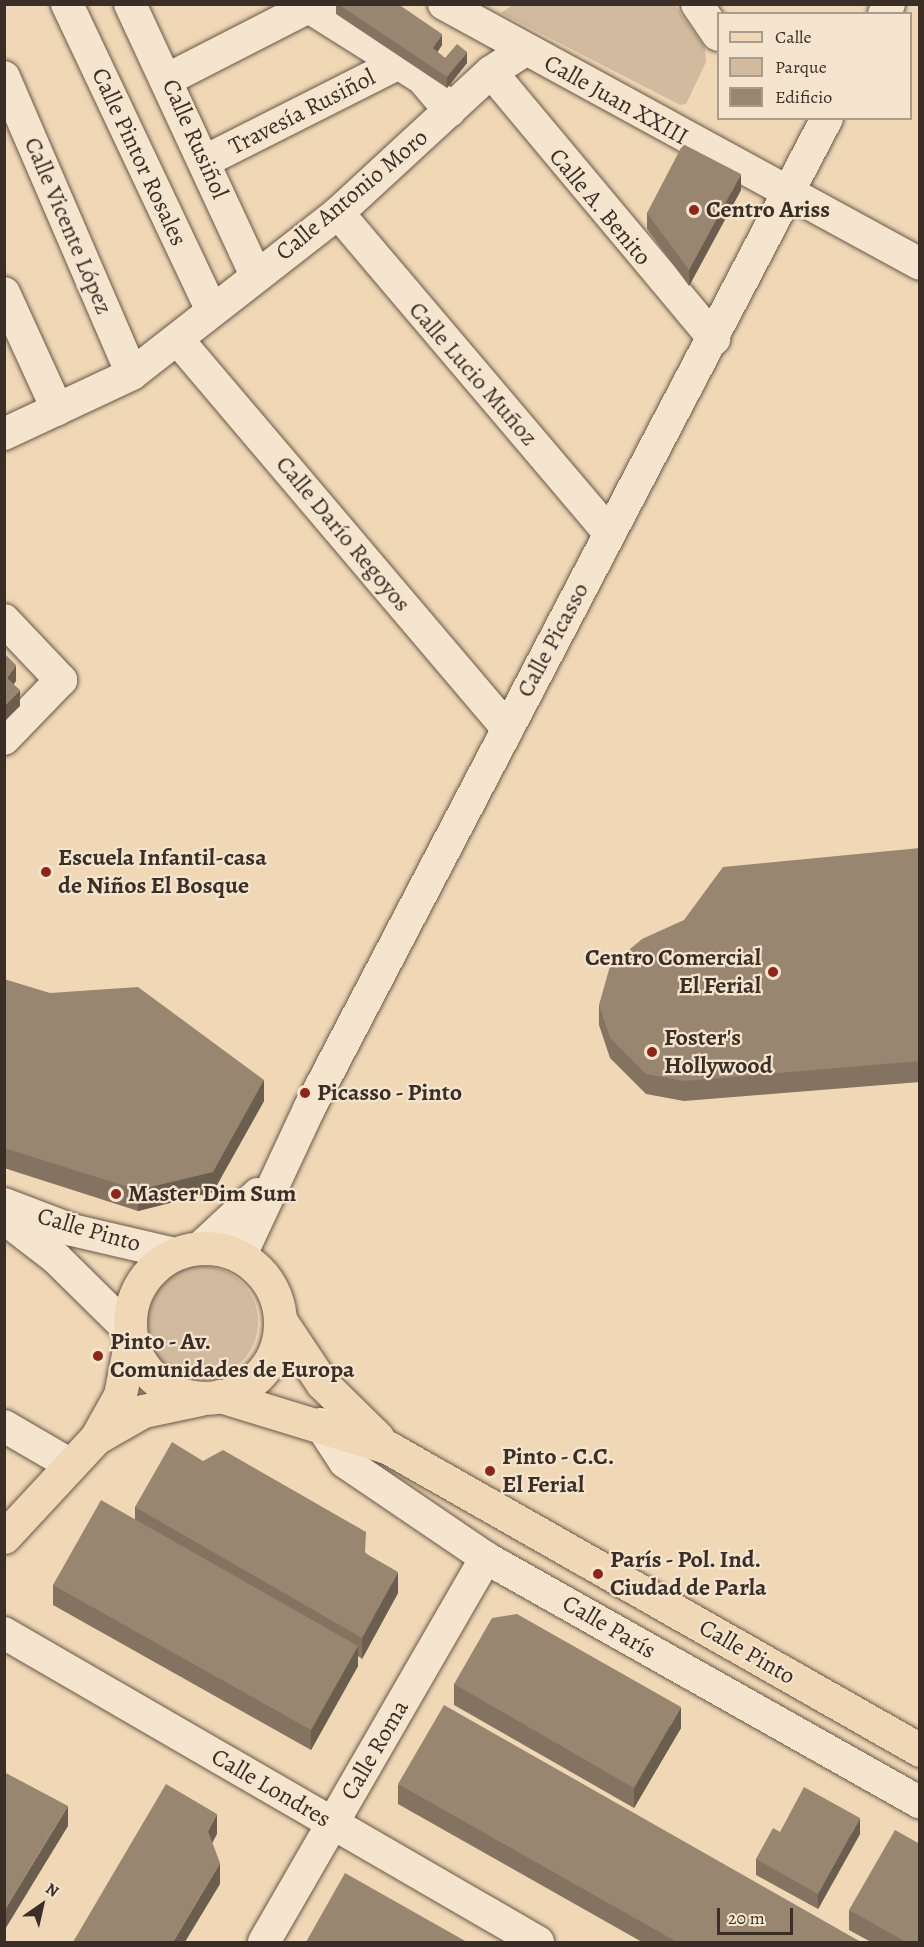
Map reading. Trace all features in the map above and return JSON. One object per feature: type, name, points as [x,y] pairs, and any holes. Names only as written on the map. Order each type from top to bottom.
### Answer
[{"type":"main road","points":[[4,1537],[96,1438],[120,1395],[140,1285],[188,1251],[240,1257],[260,1273],[275,1294],[280,1320],[267,1366],[250,1384],[212,1397],[143,1411],[96,1438]]},
{"type":"main road","name":"Calle Pinto","points":[[280,1320],[322,1383],[387,1447]]},
{"type":"main road","points":[[131,1335],[147,1371],[163,1386],[212,1397]]},
{"type":"main road","name":"Calle Pinto","points":[[212,1397],[320,1424],[387,1447],[920,1750]]},
{"type":"street","name":"Calle Pintor Rosales","points":[[68,4],[211,309]]},
{"type":"street","name":"Calle Rusiñol","points":[[130,4],[168,79],[256,275]]},
{"type":"street","name":"Calle Juan XXIII","points":[[444,4],[788,194],[920,264]]},
{"type":"street","points":[[697,4],[717,34]]},
{"type":"street","points":[[168,79],[307,6],[422,78],[450,111]]},
{"type":"street","name":"Calle Antonio Moro","points":[[4,434],[132,375],[178,340],[211,309],[338,213],[491,72],[525,50]]},
{"type":"street","name":"Travesía Rusiñol","points":[[205,161],[399,63]]},
{"type":"street","name":"Calle A. Benito","points":[[491,72],[714,339]]},
{"type":"street","name":"Calle Vicente López","points":[[4,77],[132,375]]},
{"type":"street","name":"Calle Picasso","points":[[240,1257],[283,1163],[507,728],[714,339],[826,120]]},
{"type":"street","name":"Calle Lucio Muñoz","points":[[338,213],[609,533]]},
{"type":"street","points":[[4,293],[57,409]]},
{"type":"street","name":"Calle Darío Regoyos","points":[[178,340],[507,728]]},
{"type":"street","points":[[4,620],[61,680],[4,739]]},
{"type":"street","name":"Calle Picasso","points":[[188,1251],[240,1216],[283,1163]]},
{"type":"street","name":"Calle Pinto","points":[[4,1204],[72,1230],[188,1251]]},
{"type":"street","name":"Calle Pinto","points":[[4,1218],[56,1258],[131,1335]]},
{"type":"street","name":"Calle París","points":[[320,1424],[345,1462],[486,1558],[920,1803]]},
{"type":"street","points":[[4,1425],[71,1465]]},
{"type":"street","name":"Calle Roma","points":[[264,1942],[486,1558]]},
{"type":"street","name":"Calle Londres","points":[[4,1633],[538,1942]]},
{"type":"green space","points":[[514,4],[675,5],[705,48],[706,62],[686,104],[680,105],[501,13]]},
{"type":"green space","points":[[202,1266],[224,1270],[242,1282],[254,1300],[258,1322],[254,1344],[242,1362],[224,1374],[202,1378],[180,1374],[162,1362],[150,1344],[146,1322],[150,1300],[162,1282],[180,1270]]},
{"type":"building","points":[[338,4],[398,4],[442,34],[433,48],[445,58],[457,44],[467,52],[447,77]]},
{"type":"building","name":"Centro Ariss","points":[[683,144],[741,174],[689,270],[647,213]]},
{"type":"building","points":[[4,653],[16,665],[7,678],[20,690],[4,706]]},
{"type":"building","name":"Centro Comercial El Ferial","points":[[920,848],[920,1061],[684,1081],[646,1074],[610,1038],[599,1005],[610,966],[642,939],[684,920],[723,867]]},
{"type":"building","points":[[4,979],[50,993],[138,987],[264,1080],[213,1172],[138,1190],[4,1148]]},
{"type":"building","points":[[172,1442],[203,1461],[223,1450],[366,1532],[365,1553],[398,1572],[362,1638],[135,1507]]},
{"type":"building","points":[[101,1500],[358,1646],[311,1730],[53,1585]]},
{"type":"building","points":[[517,1614],[681,1707],[634,1788],[454,1684],[492,1618]]},
{"type":"building","points":[[444,1705],[861,1942],[677,1942],[398,1784]]},
{"type":"building","points":[[4,1772],[68,1806],[4,1911]]},
{"type":"building","points":[[166,1784],[217,1814],[208,1831],[220,1863],[173,1942],[73,1942]]},
{"type":"building","points":[[804,1787],[860,1818],[818,1894],[756,1859],[773,1828],[780,1832]]},
{"type":"building","points":[[895,1830],[920,1844],[920,1942],[906,1942],[849,1910]]},
{"type":"building","points":[[345,1873],[467,1942],[306,1942]]},
{"type":"place","name":"Centro Ariss","points":[[694,210]]},
{"type":"place","name":"Escuela Infantil-casa de Niños El Bosque","points":[[46,872]]},
{"type":"place","name":"Centro Comercial El Ferial","points":[[773,972]]},
{"type":"place","name":"Foster's Hollywood","points":[[652,1052]]},
{"type":"place","name":"Picasso - Pinto","points":[[305,1093]]},
{"type":"place","name":"Master Dim Sum","points":[[116,1194]]},
{"type":"place","name":"Pinto - Av. Comunidades de Europa","points":[[98,1356]]},
{"type":"place","name":"Pinto - C.C. El Ferial","points":[[490,1471]]},
{"type":"place","name":"París - Pol. Ind. Ciudad de Parla","points":[[598,1574]]}]
